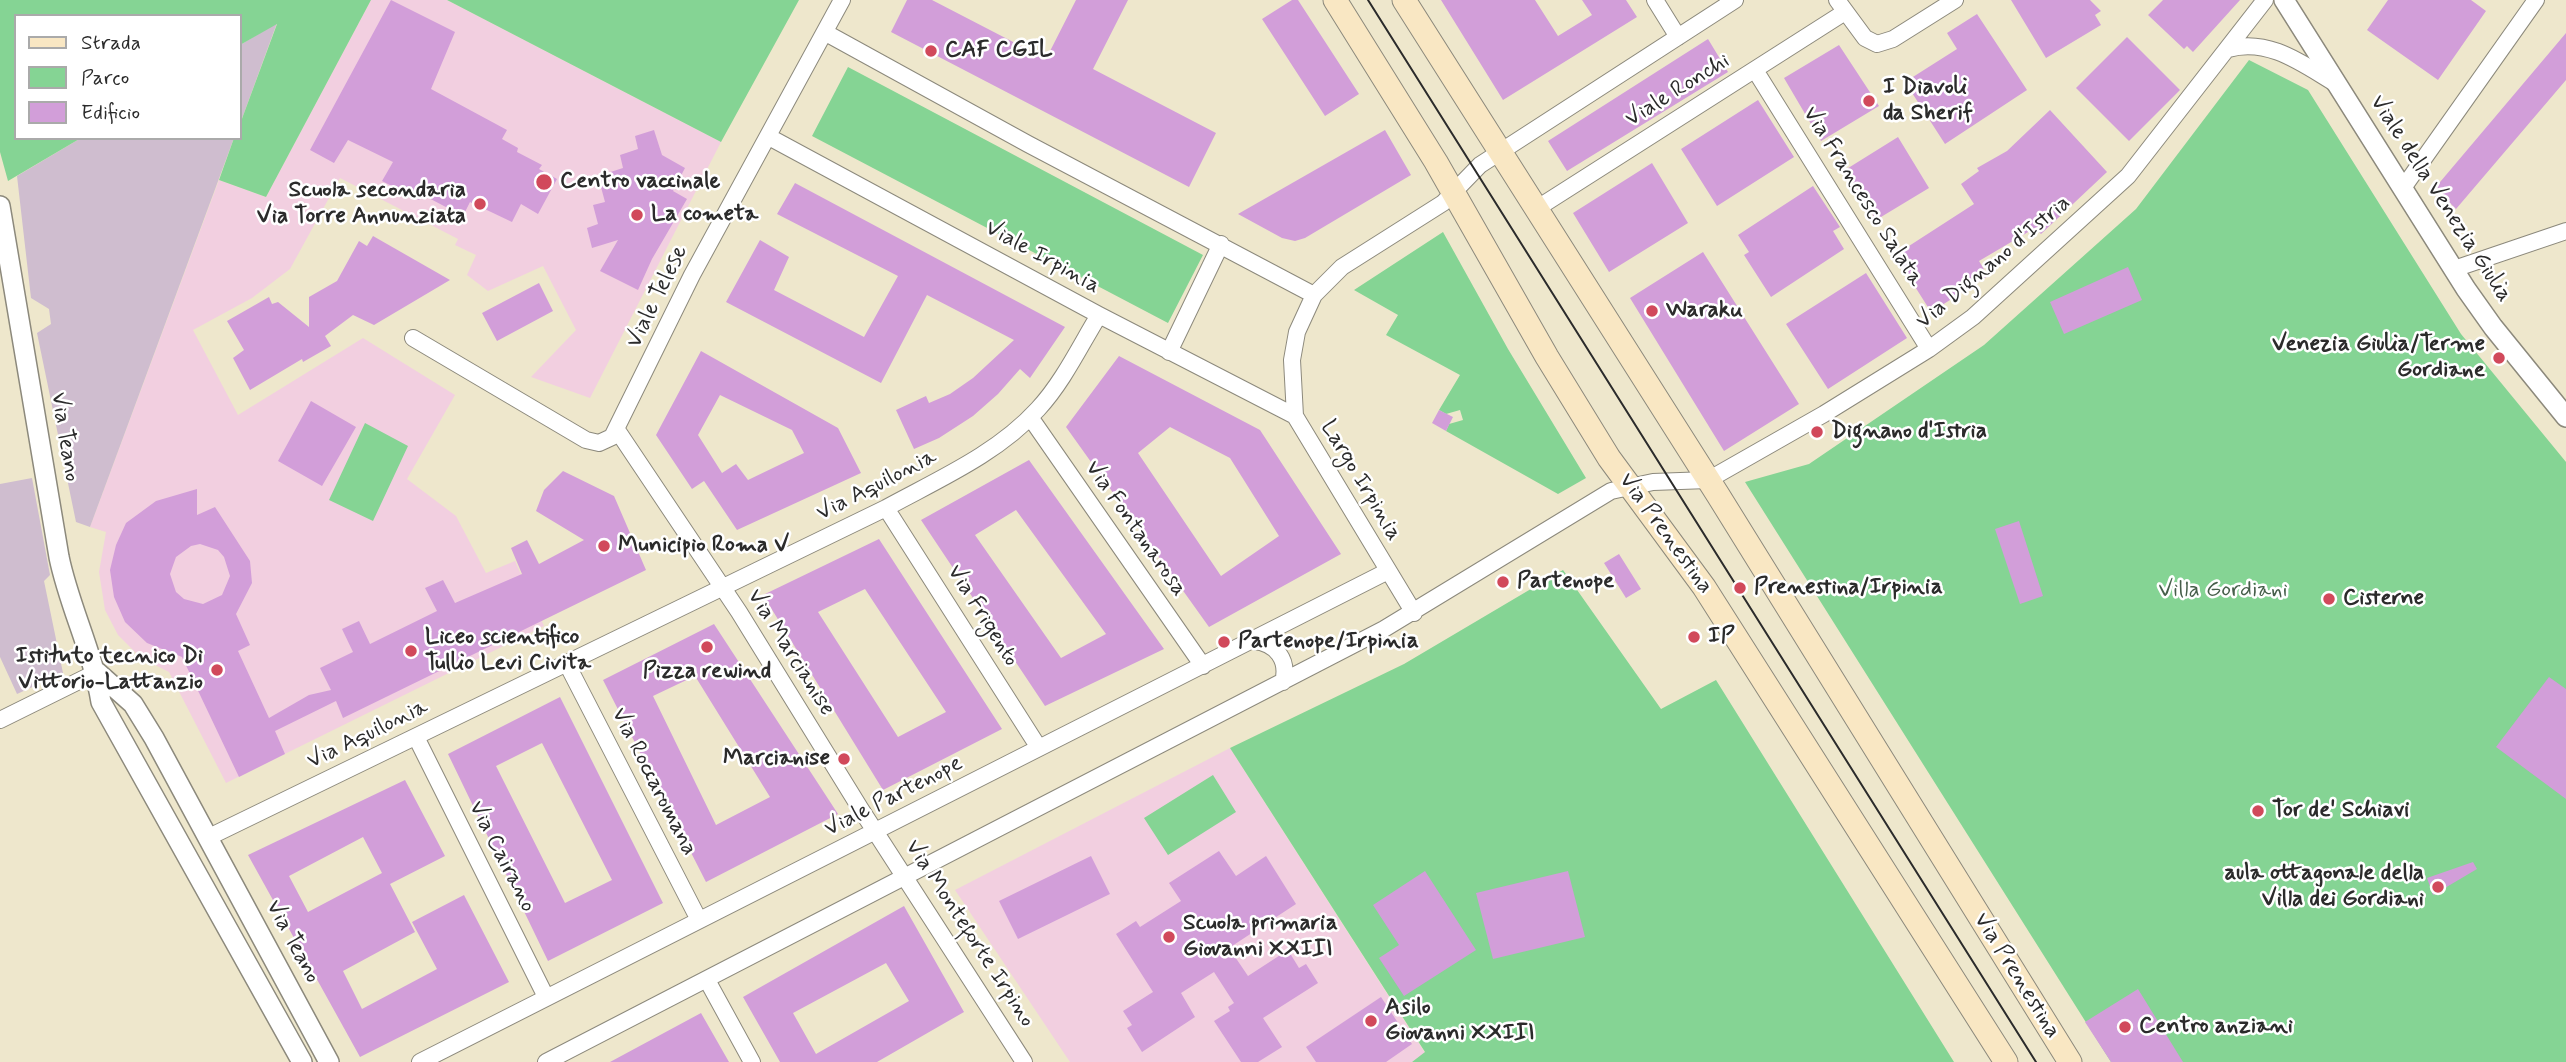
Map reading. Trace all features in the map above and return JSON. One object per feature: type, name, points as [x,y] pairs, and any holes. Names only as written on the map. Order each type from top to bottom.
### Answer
[{"type":"main road","name":"Via Prenestina","points":[[1335,0],[1454,193],[1547,357],[1628,486],[1704,587],[2006,1062]]},
{"type":"main road","name":"Via Prenestina","points":[[1404,0],[1708,480],[2070,1062]]},
{"type":"street","name":"Viale Telese","points":[[617,430],[692,275],[842,0]]},
{"type":"street","points":[[1654,0],[1678,37]]},
{"type":"street","name":"Viale Ronchi","points":[[1454,193],[1480,165],[1735,0]]},
{"type":"street","points":[[1841,6],[1865,38],[1877,44],[1893,39],[1955,0]]},
{"type":"street","name":"Via Dignano d'Istria","points":[[1708,480],[1824,414],[1929,349],[2011,285],[2122,183],[2265,0]]},
{"type":"street","name":"Viale della Venezia Giulia","points":[[2284,0],[2454,270],[2493,327],[2563,406]]},
{"type":"street","points":[[2403,188],[2536,0]]},
{"type":"street","name":"Viale Ronchi","points":[[1536,209],[1755,70],[1841,6]]},
{"type":"street","points":[[826,33],[1028,144],[1314,295]]},
{"type":"street","points":[[2228,49],[2247,45],[2267,48],[2300,63],[2338,86]]},
{"type":"street","name":"Via Francesco Salata","points":[[1755,70],[1929,349]]},
{"type":"street","name":"Viale Irpinia","points":[[769,137],[1099,315],[1295,416]]},
{"type":"street","name":"Largo Irpinia","points":[[1414,613],[1295,416],[1292,360],[1297,332],[1314,295],[1333,273],[1454,193]]},
{"type":"street","name":"Via Teano","points":[[0,206],[65,588],[97,672],[101,702],[302,1062]]},
{"type":"street","points":[[2454,270],[2566,231]]},
{"type":"street","points":[[1169,352],[1221,244]]},
{"type":"street","name":"Via Aquilonia","points":[[209,837],[886,508],[991,450],[1030,417],[1047,398],[1099,315]]},
{"type":"street","points":[[413,338],[586,440],[602,442],[617,430]]},
{"type":"street","name":"Via Fontanarosa","points":[[1030,417],[1203,666]]},
{"type":"street","name":"Via Marcianise","points":[[617,430],[722,587],[876,831]]},
{"type":"street","points":[[546,1062],[1414,613],[1611,491],[1628,486],[1708,480]]},
{"type":"street","name":"Via Frigento","points":[[886,508],[1039,748]]},
{"type":"street","name":"Viale Partenope","points":[[420,1062],[1388,571]]},
{"type":"street","points":[[1254,641],[1272,647],[1280,655],[1285,671],[1283,682]]},
{"type":"street","name":"Via Roccaromana","points":[[567,664],[699,919]]},
{"type":"street","points":[[0,720],[97,672]]},
{"type":"street","name":"Via Teano","points":[[97,672],[127,697],[154,738],[329,1062]]},
{"type":"street","points":[[127,749],[135,735],[154,738]]},
{"type":"street","name":"Via Cairano","points":[[416,737],[546,997]]},
{"type":"street","name":"Via Monteforte Irpino","points":[[876,831],[1024,1062]]},
{"type":"street","points":[[707,980],[752,1062]]},
{"type":"shaded area","points":[[371,0],[447,0],[721,142],[590,398],[531,377],[576,330],[543,266],[488,291],[467,275],[476,255],[455,245],[458,239],[340,178],[290,269],[252,298],[193,330],[238,415],[363,338],[455,395],[407,479],[456,516],[486,573],[515,561],[544,626],[226,783],[169,672],[141,658],[118,635],[105,610],[99,572],[106,532],[90,527],[219,180],[266,197]]},
{"type":"shaded area","points":[[277,23],[242,119],[242,44]]},
{"type":"shaded area","points":[[78,140],[233,140],[90,527],[76,522],[37,333],[51,324],[49,309],[31,298],[17,176]]},
{"type":"shaded area","points":[[32,478],[50,575],[44,581],[63,673],[17,694],[0,657],[0,484]]},
{"type":"shaded area","name":"Scuola primaria Giovanni XXIII","points":[[1230,748],[1425,1053],[1412,1062],[1070,1062],[955,890]]},
{"type":"green space","points":[[0,0],[371,0],[266,197],[219,180],[233,140],[242,140],[242,119],[277,24],[242,44],[242,14],[14,14],[14,140],[78,140],[8,181],[0,152]]},
{"type":"green space","points":[[447,0],[799,0],[721,142]]},
{"type":"green space","name":"Villa Gordiani","points":[[2249,60],[2308,90],[2461,334],[2566,462],[2566,1062],[2111,1062],[1745,482],[1809,464],[1984,345],[2136,209]]},
{"type":"green space","points":[[848,67],[1203,255],[1168,323],[812,136]]},
{"type":"green space","points":[[1443,232],[1508,349],[1586,478],[1558,494],[1446,431],[1449,424],[1463,420],[1460,410],[1446,414],[1439,410],[1460,375],[1386,335],[1398,315],[1354,290]]},
{"type":"green space","points":[[365,423],[408,446],[373,521],[329,500]]},
{"type":"green space","points":[[1563,570],[1661,709],[1716,680],[1954,1062],[1412,1062],[1425,1052],[1230,748],[1404,664]]},
{"type":"green space","points":[[1213,775],[1236,812],[1168,855],[1144,818]]},
{"type":"building","points":[[391,0],[455,32],[431,89],[507,130],[502,139],[518,148],[517,152],[542,165],[539,169],[557,179],[538,214],[521,204],[512,222],[470,202],[463,216],[423,195],[419,200],[382,181],[393,162],[348,140],[334,163],[310,150]]},
{"type":"building","points":[[907,0],[932,0],[1046,59],[1076,0],[1128,0],[1093,69],[1216,133],[1189,187],[891,32]]},
{"type":"building","points":[[1292,0],[1298,0],[1359,94],[1325,116],[1262,19]]},
{"type":"building","points":[[1441,0],[1535,0],[1558,36],[1592,15],[1582,0],[1626,0],[1637,17],[1503,100]]},
{"type":"building","points":[[2011,0],[2090,0],[2101,11],[2095,15],[2101,25],[2046,58]]},
{"type":"building","points":[[2163,0],[2240,0],[2193,52],[2187,46],[2184,49],[2148,15]]},
{"type":"building","points":[[2388,0],[2471,0],[2486,11],[2438,80],[2367,30]]},
{"type":"building","points":[[1977,14],[2027,90],[1945,144],[1905,82],[1957,49],[1947,33]]},
{"type":"building","points":[[2566,33],[2566,80],[2456,209],[2435,188]]},
{"type":"building","points":[[2127,37],[2180,90],[2129,141],[2076,88]]},
{"type":"building","points":[[1708,39],[1728,72],[1567,171],[1548,141]]},
{"type":"building","points":[[1839,45],[1879,106],[1821,141],[1784,78]]},
{"type":"building","points":[[1758,100],[1794,157],[1717,206],[1681,149]]},
{"type":"building","points":[[2050,110],[2107,172],[2041,234],[2035,228],[1979,261],[1988,276],[1931,312],[1895,255],[1974,204],[1961,184],[1979,171],[1977,168],[2007,151]]},
{"type":"building","name":"La cometa","points":[[654,130],[662,155],[685,168],[673,191],[687,199],[652,259],[638,290],[600,271],[618,240],[592,248],[587,228],[598,224],[593,205],[605,202],[598,176],[623,168],[620,155],[638,149],[635,136]]},
{"type":"building","points":[[1385,130],[1411,175],[1305,238],[1295,241],[1282,238],[1238,214]]},
{"type":"building","points":[[1898,137],[1929,188],[1876,220],[1845,170]]},
{"type":"building","points":[[1652,163],[1688,223],[1609,272],[1573,213]]},
{"type":"building","points":[[795,183],[1065,327],[1030,378],[1020,369],[998,394],[973,416],[939,438],[914,449],[896,410],[926,396],[929,403],[950,394],[973,378],[1014,340],[927,295],[881,383],[726,302],[760,240],[789,257],[774,290],[864,337],[898,276],[777,214]]},
{"type":"building","points":[[1813,186],[1840,227],[1833,231],[1844,249],[1771,297],[1744,255],[1749,252],[1738,235]]},
{"type":"building","points":[[373,236],[450,280],[374,325],[353,315],[325,336],[331,346],[303,362],[302,359],[250,390],[233,358],[244,350],[227,321],[269,297],[272,304],[278,302],[309,327],[309,297],[337,281],[359,241],[367,246]]},
{"type":"building","points":[[1703,252],[1799,404],[1724,451],[1630,298]]},
{"type":"building","points":[[2128,267],[2142,300],[2064,334],[2050,302]]},
{"type":"building","points":[[1866,273],[1907,338],[1828,389],[1786,324]]},
{"type":"building","points":[[539,283],[553,311],[497,341],[482,313]]},
{"type":"building","points":[[701,351],[838,428],[861,473],[737,530],[704,481],[692,489],[656,435]],"holes":[[[720,395],[792,430],[804,453],[748,480],[736,464],[722,473],[698,435]]]},
{"type":"building","points":[[1119,356],[1260,430],[1341,554],[1209,627],[1066,427]],"holes":[[[1170,427],[1230,458],[1279,536],[1221,576],[1138,453]]]},
{"type":"building","points":[[311,401],[356,427],[322,486],[278,461]]},
{"type":"building","points":[[1439,410],[1453,417],[1446,431],[1432,423]]},
{"type":"building","points":[[1029,460],[1164,649],[1045,706],[921,520]],"holes":[[[1016,510],[1106,634],[1061,658],[975,535]]]},
{"type":"building","points":[[563,471],[614,496],[646,570],[343,718],[336,701],[275,731],[285,754],[239,777],[182,657],[147,643],[125,622],[114,597],[110,570],[116,545],[126,523],[156,501],[197,489],[197,515],[215,507],[250,561],[252,583],[236,614],[250,645],[238,651],[269,718],[309,695],[331,690],[320,668],[353,652],[342,629],[359,621],[370,644],[437,611],[425,588],[443,580],[455,603],[522,574],[511,548],[527,540],[539,564],[584,540],[536,511],[544,490]],"holes":[[[200,544],[218,550],[224,557],[230,576],[222,595],[203,604],[184,599],[176,592],[170,574],[176,557],[191,546]]]},
{"type":"building","points":[[2019,521],[2043,596],[2020,604],[1995,529]]},
{"type":"building","points":[[879,539],[1002,729],[883,790],[763,595]],"holes":[[[865,589],[946,712],[898,737],[818,612]]]},
{"type":"building","points":[[1619,554],[1641,589],[1626,598],[1604,563]]},
{"type":"building","points":[[714,624],[838,814],[706,882],[603,680]],"holes":[[[695,676],[770,797],[716,825],[653,696]]]},
{"type":"building","points":[[2549,677],[2566,689],[2566,799],[2496,747]]},
{"type":"building","points":[[560,697],[663,903],[548,961],[448,754]],"holes":[[[542,743],[612,880],[565,903],[496,766]]]},
{"type":"building","points":[[405,780],[445,856],[390,884],[415,932],[343,971],[362,1009],[437,969],[412,922],[464,895],[509,982],[360,1057],[248,855]],"holes":[[[363,837],[382,873],[308,912],[289,876]]]},
{"type":"building","points":[[1219,851],[1236,876],[1266,856],[1296,904],[1229,948],[1248,976],[1288,950],[1299,968],[1306,964],[1318,983],[1263,1018],[1282,1047],[1258,1062],[1241,1062],[1214,1021],[1230,1011],[1228,1007],[1234,1003],[1214,972],[1181,993],[1195,1017],[1142,1052],[1127,1028],[1132,1025],[1123,1011],[1153,992],[1116,934],[1136,921],[1140,927],[1181,901],[1169,883]]},
{"type":"building","points":[[1091,856],[1110,894],[1018,939],[999,901]]},
{"type":"building","name":"aula ottagonale della Villa dei Gordiani","points":[[2473,862],[2477,869],[2433,895],[2427,878]]},
{"type":"building","points":[[1425,871],[1476,950],[1404,996],[1379,958],[1399,945],[1373,905]]},
{"type":"building","points":[[1568,871],[1585,937],[1493,959],[1476,893]]},
{"type":"building","points":[[904,906],[964,1012],[877,1062],[780,1062],[743,997]],"holes":[[[886,963],[909,1001],[816,1054],[793,1013]]]},
{"type":"building","name":"Centro anziani","points":[[2138,989],[2183,1062],[2111,1062],[2085,1022]]},
{"type":"building","name":"Asilo Giovanni XXIII","points":[[1381,997],[1412,1044],[1386,1062],[1316,1062],[1306,1047]]},
{"type":"building","points":[[701,1013],[729,1062],[610,1062]]},
{"type":"tram line","points":[[1368,0],[2036,1062]]},
{"type":"place","name":"CAF CGIL","points":[[931,51]]},
{"type":"place","name":"I Diavoli da Sherif","points":[[1869,101]]},
{"type":"place","name":"Centro vaccinale","points":[[544,182]]},
{"type":"place","name":"Scuola secondaria Via Torre Annunziata","points":[[480,204]]},
{"type":"place","name":"La cometa","points":[[637,215]]},
{"type":"place","name":"Waraku","points":[[1652,311]]},
{"type":"place","name":"Venezia Giulia/Terme Gordiane","points":[[2499,358]]},
{"type":"place","name":"Dignano d'Istria","points":[[1817,432]]},
{"type":"place","name":"Municipio Roma V","points":[[604,546]]},
{"type":"place","name":"Partenope","points":[[1503,582]]},
{"type":"place","name":"Prenestina/Irpinia","points":[[1740,588]]},
{"type":"place","name":"Cisterne","points":[[2329,599]]},
{"type":"place","name":"IP","points":[[1694,637]]},
{"type":"place","name":"Partenope/Irpinia","points":[[1224,642]]},
{"type":"place","name":"Pizza rewind","points":[[707,647]]},
{"type":"place","name":"Liceo scientifico Tullio Levi Civita","points":[[411,651]]},
{"type":"place","name":"Istituto tecnico Di Vittorio-Lattanzio","points":[[217,670]]},
{"type":"place","name":"Marcianise","points":[[844,759]]},
{"type":"place","name":"Tor de' Schiavi","points":[[2258,811]]},
{"type":"place","name":"aula ottagonale della Villa dei Gordiani","points":[[2438,887]]},
{"type":"place","name":"Scuola primaria Giovanni XXIII","points":[[1169,937]]},
{"type":"place","name":"Asilo Giovanni XXIII","points":[[1371,1021]]},
{"type":"place","name":"Centro anziani","points":[[2125,1027]]}]
